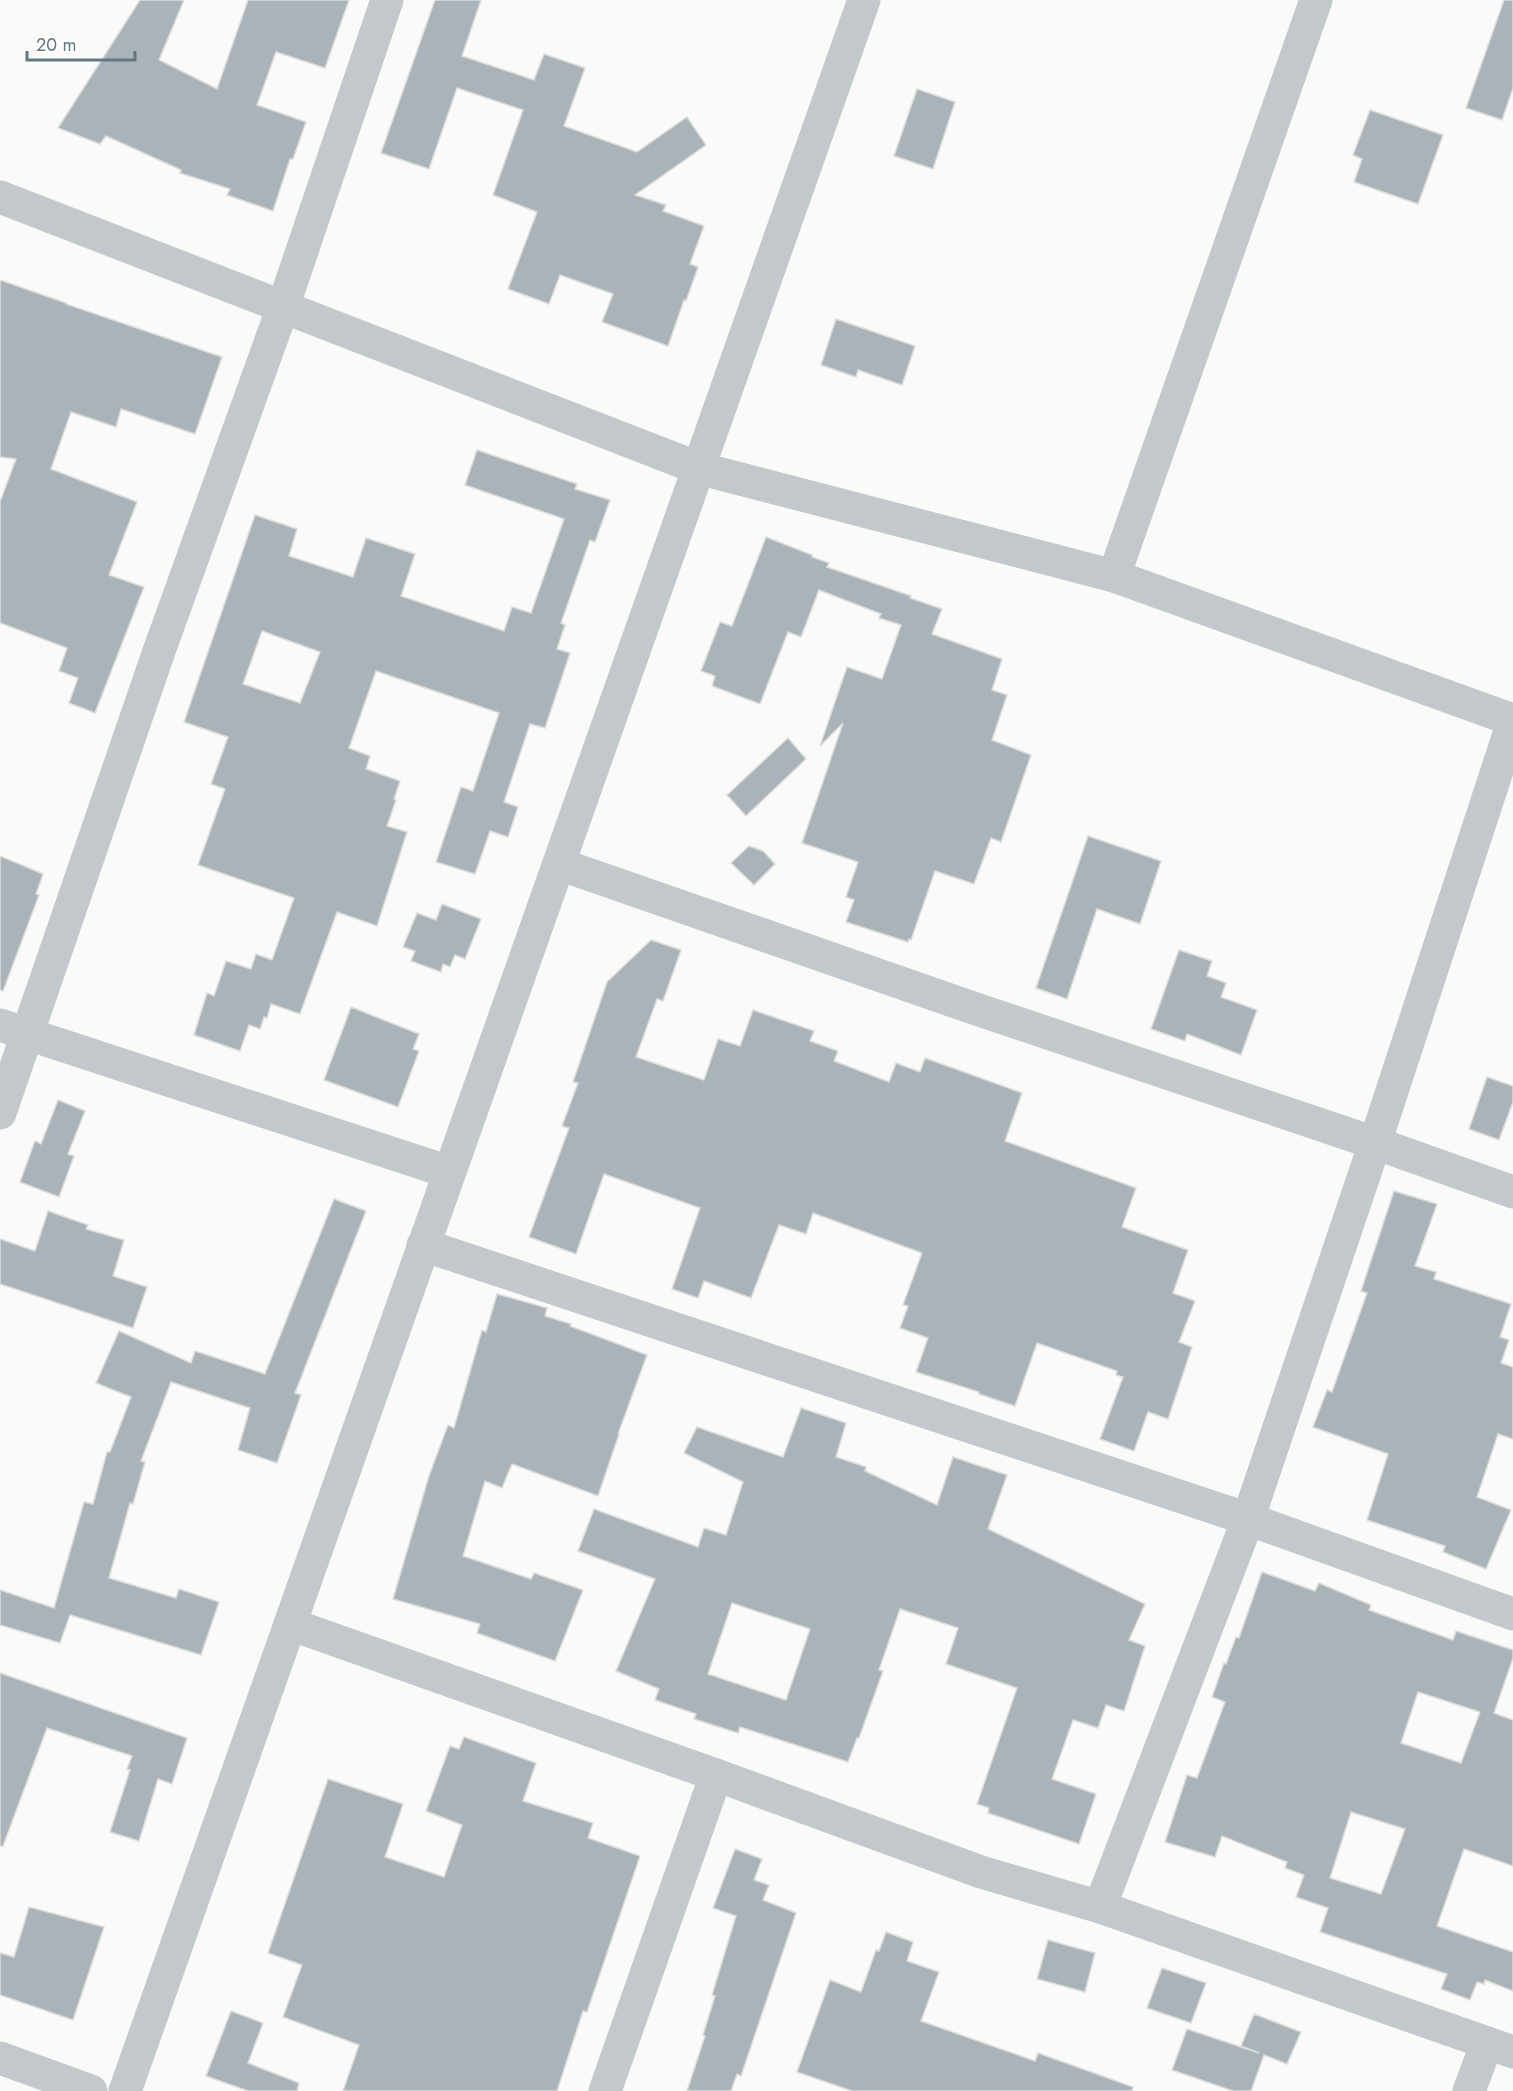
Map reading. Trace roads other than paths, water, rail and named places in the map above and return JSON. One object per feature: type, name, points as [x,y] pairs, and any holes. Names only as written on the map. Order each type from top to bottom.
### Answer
[{"type":"street","points":[[0,1113],[14,1030],[158,654],[283,307],[387,0]]},
{"type":"street","points":[[125,2091],[864,0]]},
{"type":"street","points":[[1114,576],[1316,0]]},
{"type":"street","points":[[0,197],[698,468],[1114,576],[1513,721],[1375,1143],[1248,1519],[1100,1907]]},
{"type":"street","points":[[559,864],[1513,1192]]},
{"type":"street","points":[[14,1030],[449,1172]]},
{"type":"street","points":[[423,1245],[1248,1519],[1513,1614]]},
{"type":"street","points":[[290,1624],[981,1872],[1100,1907],[1500,2048],[1469,2091]]},
{"type":"street","points":[[605,2091],[716,1775]]},
{"type":"street","points":[[0,2058],[91,2091]]}]
